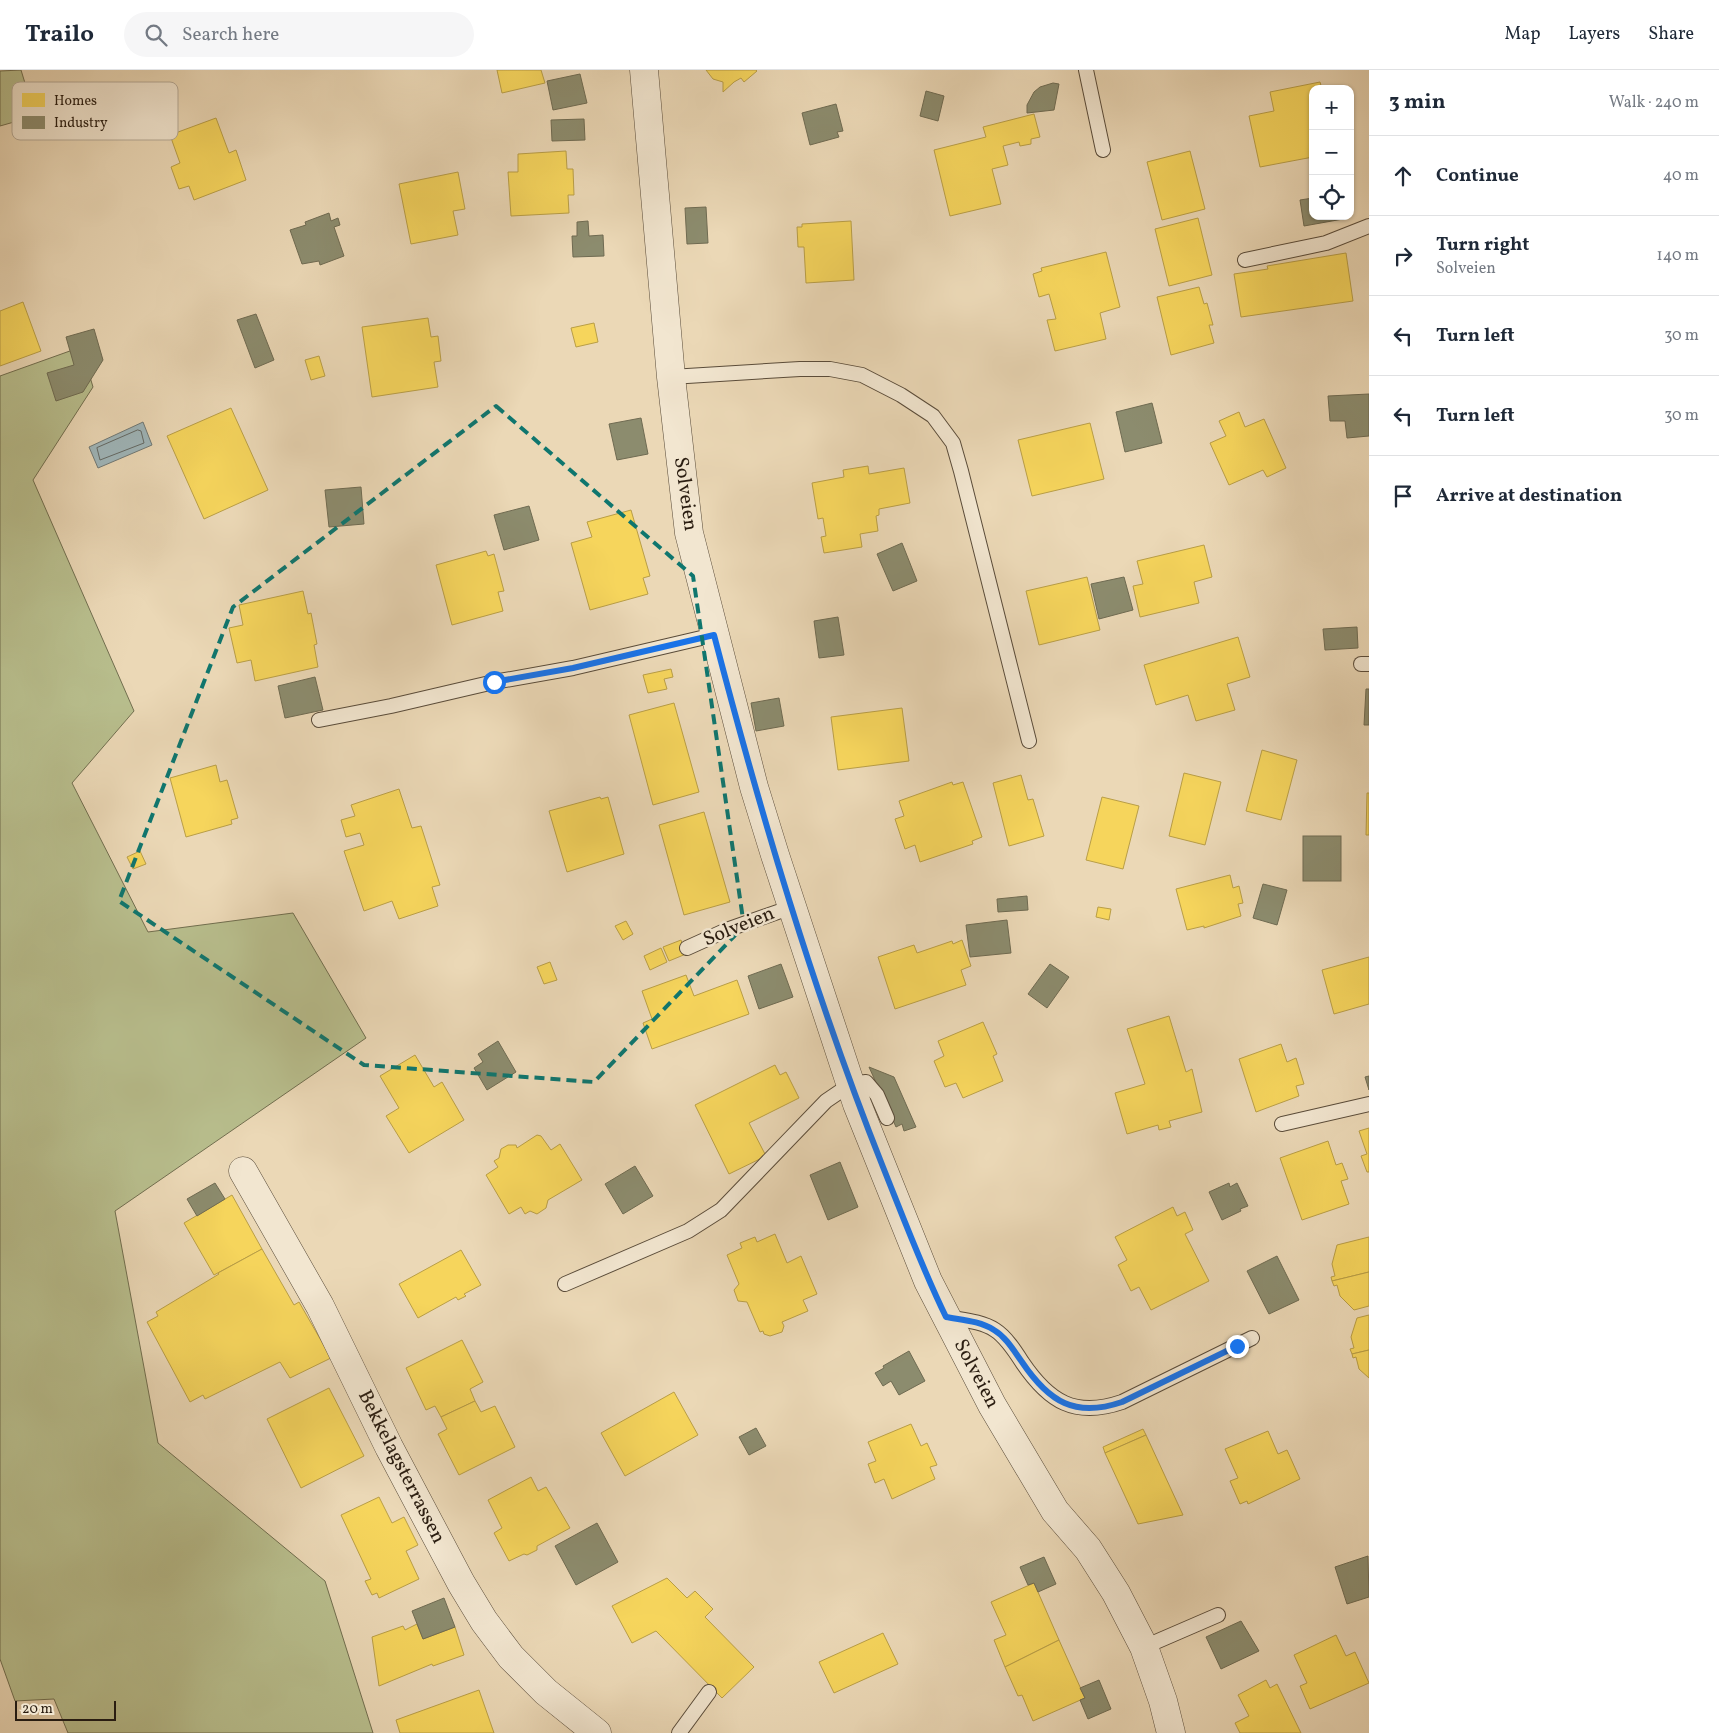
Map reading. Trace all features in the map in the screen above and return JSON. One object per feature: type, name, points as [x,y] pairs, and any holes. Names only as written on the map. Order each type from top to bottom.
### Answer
[{"type":"street","name":"Solveien","points":[[644,70],[670,377],[690,533],[714,635],[754,787],[792,907],[850,1084],[928,1281],[992,1405],[1055,1512],[1088,1549],[1116,1593],[1144,1647],[1163,1701],[1171,1733]]},
{"type":"street","name":"Bekkelagsterrassen","points":[[243,1171],[320,1306],[389,1447],[461,1583],[484,1621],[510,1657],[540,1686],[597,1733]]},
{"type":"lane","points":[[1086,70],[1103,150]]},
{"type":"lane","points":[[1246,260],[1326,243],[1369,226]]},
{"type":"lane","points":[[670,377],[830,369],[862,375],[879,382],[934,416],[948,434],[961,471],[1029,741]]},
{"type":"lane","points":[[320,720],[494,682],[573,668],[714,635]]},
{"type":"lane","name":"Solveien","points":[[687,948],[728,929],[792,907]]},
{"type":"lane","points":[[565,1284],[688,1231],[721,1210],[826,1102],[850,1084],[866,1082],[878,1095],[887,1118]]},
{"type":"lane","points":[[1282,1124],[1369,1104]]},
{"type":"lane","points":[[946,1317],[983,1324],[995,1330],[1003,1337],[1033,1379],[1044,1390],[1065,1404],[1087,1409],[1108,1407],[1122,1402],[1252,1338]]},
{"type":"lane","points":[[1144,1647],[1218,1615]]},
{"type":"lane","points":[[679,1733],[709,1692]]},
{"type":"highlighted area","points":[[496,406],[693,576],[744,926],[594,1082],[364,1065],[119,901],[233,607]]},
{"type":"green space","points":[[21,70],[25,82],[12,82],[12,123],[0,126],[0,71]]},
{"type":"green space","points":[[81,347],[93,387],[33,480],[134,711],[72,783],[148,932],[293,913],[366,1038],[115,1211],[158,1443],[325,1581],[373,1733],[68,1733],[54,1699],[15,1701],[0,1659],[0,376]]},
{"type":"water","points":[[143,422],[152,445],[98,468],[89,447]]},
{"type":"building: Homes","points":[[497,70],[541,70],[545,83],[502,93]]},
{"type":"building: Homes","points":[[706,70],[757,71],[744,82],[741,78],[734,82],[723,92],[723,82],[713,79]]},
{"type":"building: Homes","points":[[1320,82],[1321,85],[1309,85],[1309,158],[1260,167],[1249,116],[1274,111],[1270,92]]},
{"type":"building: Homes","points":[[1034,114],[1040,137],[1031,139],[1031,144],[1020,146],[1019,142],[1003,146],[1008,165],[992,169],[1001,204],[950,216],[934,150],[986,137],[983,127]]},
{"type":"building: Homes","points":[[216,118],[229,153],[236,150],[246,180],[194,200],[189,186],[179,189],[171,167],[180,163],[172,140],[178,140],[178,132]]},
{"type":"building: Homes","points":[[566,151],[567,169],[573,169],[574,195],[568,195],[569,213],[511,216],[508,172],[518,172],[518,154]]},
{"type":"building: Homes","points":[[1190,151],[1205,209],[1162,220],[1147,162]]},
{"type":"building: Homes","points":[[458,172],[465,209],[453,211],[458,235],[411,244],[399,184]]},
{"type":"building: Homes","points":[[1198,218],[1212,275],[1169,286],[1155,229]]},
{"type":"building: Homes","points":[[851,221],[854,280],[806,283],[804,247],[798,247],[797,227],[802,227],[802,224]]},
{"type":"building: Homes","points":[[1106,252],[1120,307],[1100,313],[1106,339],[1055,351],[1047,320],[1056,319],[1049,294],[1039,297],[1033,274],[1042,271],[1041,268]]},
{"type":"building: Homes","points":[[1346,253],[1353,301],[1241,317],[1234,274],[1268,269],[1267,266]]},
{"type":"building: Homes","points":[[1199,287],[1204,304],[1207,303],[1213,325],[1209,325],[1214,343],[1171,355],[1157,297]]},
{"type":"building: Homes","points":[[23,302],[41,351],[0,366],[0,311]]},
{"type":"building: Homes","points":[[428,318],[431,337],[438,336],[441,361],[434,362],[438,387],[372,397],[362,327]]},
{"type":"building: Homes","points":[[594,323],[598,342],[576,347],[571,328]]},
{"type":"building: Homes","points":[[319,356],[325,376],[311,380],[305,360]]},
{"type":"building: Homes","points":[[231,408],[268,490],[204,519],[167,436]]},
{"type":"building: Homes","points":[[1239,412],[1245,427],[1264,419],[1286,468],[1267,477],[1263,470],[1229,485],[1210,443],[1226,436],[1219,421]]},
{"type":"building: Homes","points":[[1090,423],[1104,479],[1032,496],[1018,440]]},
{"type":"building: Homes","points":[[868,466],[869,474],[904,468],[910,503],[879,509],[879,515],[876,516],[878,531],[860,534],[862,547],[824,553],[821,537],[826,536],[823,518],[818,519],[812,483],[844,477],[843,470]]},
{"type":"building: Homes","points":[[631,510],[650,576],[643,578],[648,594],[590,610],[571,543],[592,537],[587,522]]},
{"type":"building: Homes","points":[[1204,545],[1212,577],[1194,582],[1199,603],[1140,617],[1133,586],[1143,584],[1137,561]]},
{"type":"building: Homes","points":[[486,551],[488,556],[494,554],[504,591],[498,592],[503,611],[452,625],[436,565]]},
{"type":"building: Homes","points":[[1087,577],[1100,630],[1039,645],[1026,591]]},
{"type":"building: Homes","points":[[303,591],[308,614],[311,613],[317,644],[314,645],[318,667],[255,681],[251,660],[237,663],[229,628],[243,625],[239,605]]},
{"type":"building: Homes","points":[[1238,637],[1250,677],[1227,684],[1235,710],[1196,721],[1188,695],[1156,705],[1144,665]]},
{"type":"building: Homes","points":[[671,669],[673,677],[664,679],[667,689],[648,693],[643,675]]},
{"type":"building: Homes","points":[[674,703],[699,792],[653,805],[629,715]]},
{"type":"building: Homes","points":[[902,708],[909,761],[838,770],[831,717]]},
{"type":"building: Homes","points":[[1262,750],[1297,760],[1281,820],[1246,811]]},
{"type":"building: Homes","points":[[216,765],[220,782],[227,780],[238,818],[231,820],[232,824],[186,837],[170,778]]},
{"type":"building: Homes","points":[[1184,773],[1221,782],[1205,845],[1169,836]]},
{"type":"building: Homes","points":[[1021,775],[1028,800],[1033,799],[1044,836],[1009,846],[993,783]]},
{"type":"building: Homes","points":[[952,782],[953,785],[963,782],[982,837],[972,841],[973,844],[920,862],[915,845],[905,849],[895,819],[904,816],[899,801]]},
{"type":"building: Homes","points":[[399,789],[412,828],[421,826],[440,885],[432,887],[438,906],[399,919],[392,901],[364,911],[344,851],[364,845],[360,833],[346,837],[341,820],[355,816],[351,805]]},
{"type":"building: Homes","points":[[1367,793],[1369,793],[1369,835],[1366,835]]},
{"type":"building: Homes","points":[[600,797],[601,799],[608,797],[624,854],[567,872],[549,811]]},
{"type":"building: Homes","points":[[1102,797],[1139,806],[1123,869],[1086,860]]},
{"type":"building: Homes","points":[[704,812],[730,902],[684,915],[659,825]]},
{"type":"building: Homes","points":[[140,851],[146,864],[133,869],[127,857]]},
{"type":"building: Homes","points":[[1230,875],[1233,888],[1239,886],[1243,903],[1238,904],[1241,916],[1204,928],[1204,926],[1187,930],[1176,889]]},
{"type":"building: Homes","points":[[1098,907],[1111,909],[1109,920],[1096,917]]},
{"type":"building: Homes","points":[[626,921],[633,934],[623,940],[615,926]]},
{"type":"building: Homes","points":[[681,940],[686,954],[669,961],[663,947]]},
{"type":"building: Homes","points":[[962,940],[971,966],[961,970],[966,985],[895,1009],[878,957],[914,945],[917,953],[952,941],[953,944]]},
{"type":"building: Homes","points":[[661,948],[667,962],[650,970],[644,956]]},
{"type":"building: Homes","points":[[1369,957],[1369,1004],[1334,1014],[1322,970]]},
{"type":"building: Homes","points":[[550,962],[557,980],[544,984],[537,967]]},
{"type":"building: Homes","points":[[686,975],[694,996],[737,980],[749,1014],[652,1049],[643,1023],[652,1019],[642,991]]},
{"type":"building: Homes","points":[[1169,1016],[1186,1072],[1192,1069],[1202,1112],[1169,1121],[1171,1127],[1159,1130],[1158,1125],[1127,1134],[1115,1093],[1145,1084],[1127,1029]]},
{"type":"building: Homes","points":[[983,1022],[997,1054],[993,1056],[1003,1081],[963,1098],[956,1083],[945,1087],[934,1061],[944,1056],[938,1041]]},
{"type":"building: Homes","points":[[1281,1044],[1287,1062],[1296,1058],[1304,1084],[1296,1086],[1299,1096],[1256,1112],[1239,1059]]},
{"type":"building: Homes","points":[[415,1055],[434,1087],[442,1082],[464,1120],[409,1153],[386,1116],[399,1108],[380,1076]]},
{"type":"building: Homes","points":[[775,1065],[780,1075],[786,1072],[799,1098],[749,1123],[766,1156],[729,1174],[695,1105]]},
{"type":"building: Homes","points":[[1369,1128],[1369,1172],[1367,1172],[1361,1156],[1367,1154],[1359,1131]]},
{"type":"building: Homes","points":[[537,1135],[541,1136],[551,1150],[560,1144],[582,1180],[548,1200],[546,1208],[537,1214],[530,1211],[525,1214],[521,1207],[509,1214],[486,1175],[498,1167],[494,1161],[499,1158],[501,1149],[508,1145],[516,1145],[517,1148]]},
{"type":"building: Homes","points":[[1328,1141],[1336,1165],[1342,1163],[1348,1179],[1341,1181],[1349,1204],[1302,1220],[1280,1158]]},
{"type":"building: Homes","points":[[232,1195],[262,1249],[214,1275],[184,1223]]},
{"type":"building: Homes","points":[[1173,1207],[1177,1216],[1185,1212],[1193,1230],[1185,1234],[1209,1281],[1151,1310],[1139,1287],[1131,1291],[1118,1265],[1127,1260],[1115,1237]]},
{"type":"building: Homes","points":[[775,1234],[787,1263],[801,1256],[817,1294],[803,1300],[808,1311],[782,1322],[784,1326],[782,1332],[770,1336],[764,1334],[763,1331],[760,1332],[747,1302],[738,1301],[734,1290],[739,1284],[727,1255],[742,1248],[740,1243],[755,1237],[757,1242]]},
{"type":"building: Homes","points":[[1369,1237],[1369,1272],[1332,1281],[1331,1277],[1335,1276],[1332,1264],[1337,1245]]},
{"type":"building: Homes","points":[[262,1249],[294,1305],[299,1302],[331,1358],[290,1378],[280,1362],[205,1399],[203,1395],[190,1402],[147,1322],[158,1316],[156,1312],[218,1273]]},
{"type":"building: Homes","points":[[461,1250],[481,1285],[464,1294],[466,1296],[458,1300],[456,1297],[418,1318],[399,1284]]},
{"type":"building: Homes","points":[[1369,1272],[1369,1306],[1354,1310],[1340,1296],[1337,1285],[1334,1286],[1332,1281]]},
{"type":"building: Homes","points":[[1369,1315],[1369,1350],[1352,1354],[1350,1349],[1354,1348],[1351,1337],[1357,1318]]},
{"type":"building: Homes","points":[[462,1340],[483,1382],[470,1389],[475,1401],[441,1417],[435,1406],[426,1410],[406,1368]]},
{"type":"building: Homes","points":[[1369,1350],[1369,1378],[1359,1369],[1356,1357],[1353,1358],[1352,1354]]},
{"type":"building: Homes","points":[[329,1388],[364,1456],[301,1488],[267,1419]]},
{"type":"building: Homes","points":[[674,1392],[698,1435],[625,1476],[601,1433]]},
{"type":"building: Homes","points":[[475,1401],[481,1412],[495,1406],[515,1447],[459,1475],[438,1434],[447,1429],[441,1417]]},
{"type":"building: Homes","points":[[911,1424],[921,1446],[927,1443],[937,1465],[930,1467],[935,1479],[892,1499],[884,1479],[875,1483],[868,1464],[876,1461],[868,1442]]},
{"type":"building: Homes","points":[[1143,1429],[1146,1435],[1105,1453],[1103,1447]]},
{"type":"building: Homes","points":[[1268,1431],[1278,1454],[1287,1450],[1300,1479],[1248,1504],[1247,1501],[1240,1504],[1230,1481],[1238,1478],[1225,1449]]},
{"type":"building: Homes","points":[[1146,1435],[1183,1515],[1138,1524],[1105,1453]]},
{"type":"building: Homes","points":[[531,1477],[538,1491],[546,1487],[570,1528],[537,1546],[537,1550],[509,1561],[494,1533],[502,1528],[488,1500]]},
{"type":"building: Homes","points":[[379,1497],[392,1523],[404,1517],[418,1545],[406,1551],[419,1579],[379,1598],[377,1593],[372,1595],[365,1581],[371,1579],[341,1515]]},
{"type":"building: Homes","points":[[667,1578],[687,1598],[695,1591],[713,1609],[705,1617],[754,1667],[722,1698],[656,1631],[632,1643],[612,1606]]},
{"type":"building: Homes","points":[[1034,1583],[1059,1640],[1005,1667],[994,1640],[1006,1635],[991,1602]]},
{"type":"building: Homes","points":[[417,1624],[423,1639],[455,1627],[464,1655],[433,1666],[432,1664],[379,1686],[372,1637],[403,1626],[405,1630]]},
{"type":"building: Homes","points":[[883,1633],[898,1664],[834,1693],[819,1662]]},
{"type":"building: Homes","points":[[1336,1635],[1346,1656],[1355,1652],[1369,1683],[1310,1709],[1300,1686],[1307,1683],[1294,1655]]},
{"type":"building: Homes","points":[[1059,1640],[1085,1698],[1033,1721],[1022,1695],[1018,1696],[1005,1667]]},
{"type":"building: Homes","points":[[1266,1680],[1270,1688],[1277,1684],[1301,1733],[1240,1733],[1235,1723],[1249,1716],[1238,1695]]},
{"type":"building: Homes","points":[[479,1690],[494,1733],[400,1733],[396,1720]]},
{"type":"building: Industry","points":[[580,74],[587,103],[553,110],[547,81]]},
{"type":"building: Industry","points":[[1053,83],[1059,84],[1054,110],[1027,113],[1027,105],[1034,92],[1040,87]]},
{"type":"building: Industry","points":[[926,91],[944,96],[938,121],[920,116]]},
{"type":"building: Industry","points":[[836,104],[843,131],[837,132],[839,137],[810,145],[802,113]]},
{"type":"building: Industry","points":[[584,119],[585,140],[552,141],[551,120]]},
{"type":"building: Industry","points":[[1309,199],[1309,220],[1337,220],[1304,226],[1300,200]]},
{"type":"building: Industry","points":[[706,207],[708,243],[687,244],[685,208]]},
{"type":"building: Industry","points":[[329,213],[331,221],[338,218],[340,225],[334,227],[344,256],[320,265],[319,261],[302,264],[290,230],[306,225],[305,222]]},
{"type":"building: Industry","points":[[588,221],[589,236],[603,235],[604,256],[573,257],[572,236],[577,236],[577,222]]},
{"type":"building: Industry","points":[[256,314],[274,360],[255,368],[237,320]]},
{"type":"building: Industry","points":[[94,329],[103,360],[83,392],[56,401],[47,373],[74,365],[66,337]]},
{"type":"building: Industry","points":[[1369,394],[1369,436],[1347,438],[1345,421],[1330,421],[1328,396]]},
{"type":"building: Industry","points":[[1152,403],[1162,443],[1125,452],[1116,412]]},
{"type":"building: Industry","points":[[641,418],[648,454],[617,460],[609,424]]},
{"type":"building: Industry","points":[[361,487],[364,524],[329,527],[325,490]]},
{"type":"building: Industry","points":[[529,506],[539,540],[504,550],[494,515]]},
{"type":"building: Industry","points":[[902,543],[917,581],[893,591],[877,554]]},
{"type":"building: Industry","points":[[1124,577],[1133,610],[1099,619],[1091,584]]},
{"type":"building: Industry","points":[[838,617],[844,655],[819,658],[814,621]]},
{"type":"building: Industry","points":[[1357,627],[1358,648],[1325,650],[1323,629]]},
{"type":"building: Industry","points":[[315,677],[323,710],[285,718],[278,686]]},
{"type":"building: Industry","points":[[1366,689],[1369,689],[1369,725],[1364,725]]},
{"type":"building: Industry","points":[[779,698],[784,726],[756,731],[751,703]]},
{"type":"building: Industry","points":[[1303,836],[1341,836],[1341,881],[1303,881]]},
{"type":"building: Industry","points":[[1263,884],[1287,890],[1277,925],[1253,918]]},
{"type":"building: Industry","points":[[1027,896],[1028,910],[998,912],[997,899]]},
{"type":"building: Industry","points":[[1007,920],[1011,953],[970,957],[966,925]]},
{"type":"building: Industry","points":[[781,964],[793,997],[759,1009],[748,976]]},
{"type":"building: Industry","points":[[1050,964],[1069,977],[1047,1008],[1028,994]]},
{"type":"building: Industry","points":[[498,1041],[516,1072],[487,1090],[474,1068],[483,1062],[478,1054]]},
{"type":"building: Industry","points":[[869,1067],[894,1077],[916,1127],[904,1131],[902,1124],[896,1127]]},
{"type":"building: Industry","points":[[1369,1076],[1369,1090],[1365,1077]]},
{"type":"building: Industry","points":[[840,1162],[858,1207],[828,1220],[810,1175]]},
{"type":"building: Industry","points":[[635,1166],[653,1196],[623,1214],[605,1184]]},
{"type":"building: Industry","points":[[215,1183],[225,1199],[197,1216],[187,1199]]},
{"type":"building: Industry","points":[[1229,1183],[1230,1187],[1237,1183],[1248,1206],[1222,1220],[1209,1192]]},
{"type":"building: Industry","points":[[1277,1256],[1299,1300],[1269,1314],[1247,1271]]},
{"type":"building: Industry","points":[[909,1351],[925,1381],[899,1395],[891,1381],[883,1386],[875,1373],[884,1368],[883,1366]]},
{"type":"building: Industry","points":[[756,1428],[766,1446],[749,1455],[739,1437]]},
{"type":"building: Industry","points":[[597,1523],[618,1562],[576,1585],[555,1546]]},
{"type":"building: Industry","points":[[1368,1556],[1369,1597],[1347,1604],[1335,1567]]},
{"type":"building: Industry","points":[[1044,1557],[1056,1584],[1038,1592],[1034,1583],[1028,1585],[1020,1567]]},
{"type":"building: Industry","points":[[444,1598],[455,1627],[423,1639],[412,1611]]},
{"type":"building: Industry","points":[[1241,1621],[1259,1651],[1221,1669],[1206,1637]]},
{"type":"building: Industry","points":[[1099,1680],[1111,1709],[1088,1719],[1080,1700],[1085,1698],[1080,1688]]},
{"type":"route","points":[[494,682],[573,668],[714,635],[754,787],[850,1084],[928,1281],[946,1317],[983,1324],[995,1330],[1003,1337],[1033,1379],[1044,1390],[1065,1404],[1087,1409],[1108,1407],[1122,1402],[1237,1346]]}]
